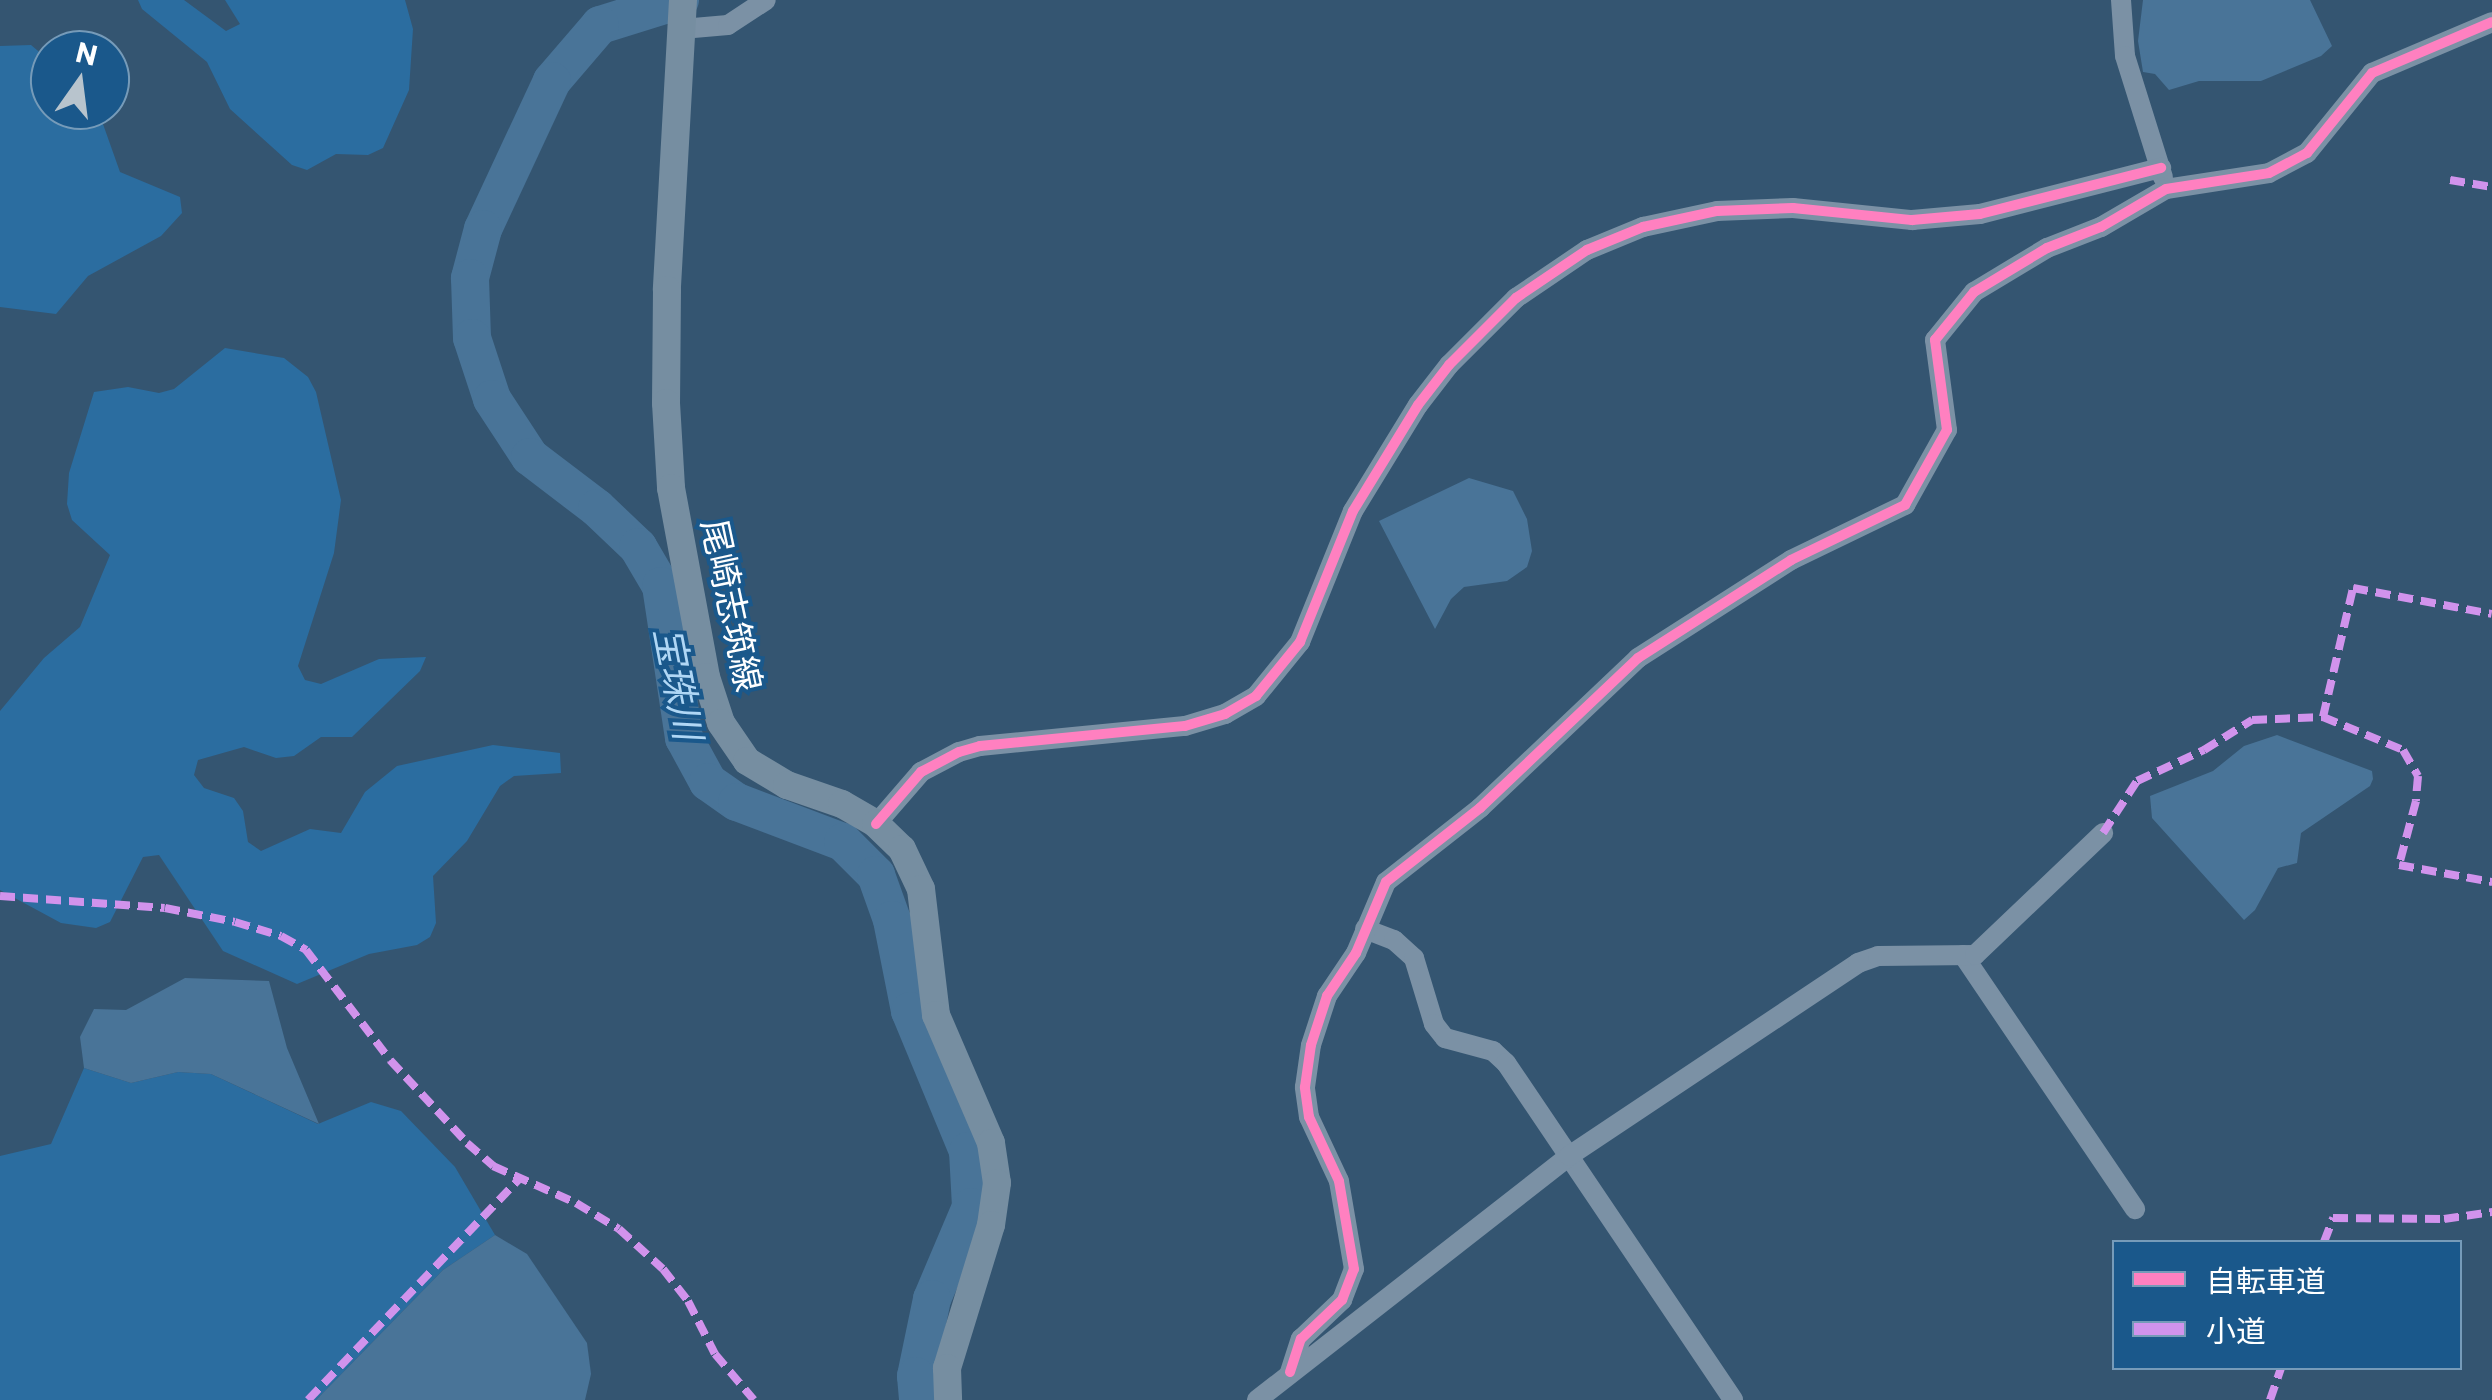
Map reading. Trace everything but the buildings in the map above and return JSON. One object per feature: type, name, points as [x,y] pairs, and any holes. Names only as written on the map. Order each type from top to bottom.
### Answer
[{"type":"main road","name":"尾崎志筑線","points":[[682,15],[667,290],[666,403],[671,488],[706,677],[720,723],[747,761],[787,785],[842,804],[876,824],[902,849],[921,889],[936,1015],[990,1143],[997,1184],[991,1226],[947,1368],[948,1400]]},
{"type":"street","points":[[682,15],[728,25],[766,0]]},
{"type":"street","points":[[2122,0],[2125,56],[2164,178]]},
{"type":"street","points":[[876,824],[922,772],[959,752],[980,746],[1185,726],[1225,714],[1256,696],[1300,642],[1353,510],[1418,404],[1449,365],[1516,298],[1588,250],[1643,226],[1716,211],[1779,208],[1912,220],[1980,214],[2164,178],[2269,173],[2307,153],[2372,73],[2492,22]]},
{"type":"street","points":[[1290,1372],[1301,1340],[1342,1300],[1354,1269],[1339,1181],[1309,1117],[1306,1087],[1311,1044],[1328,996],[1356,953],[1386,882],[1480,808],[1638,658],[1792,560],[1905,505],[1947,430],[1935,340],[1974,292],[2047,248],[2102,227],[2164,178]]},
{"type":"street","points":[[1257,1400],[1569,1156],[1858,963],[1878,956],[1975,955],[2103,833]]},
{"type":"street","points":[[1365,929],[1403,945],[1419,967],[1439,1032],[1452,1041],[1498,1054],[1734,1400]]},
{"type":"street","points":[[1962,955],[2134,1209]]},
{"type":"shaded area","points":[[138,0],[184,0],[226,31],[240,24],[225,0],[405,0],[413,29],[409,90],[383,148],[368,155],[336,154],[307,170],[292,165],[230,109],[207,62],[142,9]]},
{"type":"shaded area","points":[[2143,0],[2310,0],[2332,46],[2321,56],[2261,81],[2199,81],[2169,90],[2155,74],[2143,72],[2138,41]]},
{"type":"shaded area","points":[[30,45],[30,130],[105,130],[120,172],[180,197],[182,213],[161,236],[88,276],[56,314],[0,307],[0,46]]},
{"type":"shaded area","points":[[225,348],[284,358],[308,377],[316,392],[341,500],[334,553],[298,666],[305,680],[321,684],[379,659],[426,657],[420,671],[352,737],[321,737],[294,756],[276,758],[244,747],[198,760],[194,775],[204,788],[234,798],[243,811],[248,842],[261,851],[310,829],[341,833],[365,792],[397,766],[493,745],[560,753],[561,773],[514,776],[500,786],[467,841],[433,876],[436,923],[430,937],[417,945],[369,954],[297,984],[223,951],[159,855],[143,857],[110,922],[96,928],[61,923],[0,890],[0,711],[44,658],[80,627],[110,555],[72,520],[67,504],[69,473],[94,392],[128,387],[159,393],[174,389]]},
{"type":"shaded area","points":[[1469,478],[1513,491],[1527,519],[1532,551],[1527,567],[1507,581],[1464,587],[1451,599],[1435,629],[1379,521]]},
{"type":"shaded area","points":[[2277,735],[2372,771],[2373,779],[2370,786],[2301,833],[2297,863],[2278,868],[2255,910],[2244,920],[2152,818],[2150,796],[2213,771],[2244,746]]},
{"type":"shaded area","points":[[185,978],[269,981],[287,1048],[319,1124],[211,1074],[178,1072],[131,1083],[84,1068],[80,1037],[94,1009],[126,1010]]},
{"type":"shaded area","points":[[84,1068],[131,1083],[178,1072],[211,1074],[318,1124],[371,1102],[401,1111],[455,1167],[495,1235],[443,1270],[316,1400],[0,1400],[0,1156],[51,1144]]},
{"type":"shaded area","points":[[495,1235],[527,1254],[587,1343],[591,1374],[585,1400],[316,1400],[443,1270]]},
{"type":"waterway","name":"宝珠川","points":[[680,0],[600,25],[552,81],[483,229],[470,278],[472,338],[492,399],[530,457],[597,508],[638,547],[661,586],[684,738],[708,782],[737,802],[843,842],[876,875],[892,920],[910,1011],[968,1151],[971,1207],[932,1299],[916,1376],[918,1400]]},
{"type":"marked path","points":[[2450,180],[2492,187]]},
{"type":"marked path","points":[[2103,833],[2137,781],[2204,750],[2252,720],[2323,717],[2353,588],[2492,614]]},
{"type":"marked path","points":[[2323,717],[2403,750],[2418,776],[2416,801],[2399,865],[2492,882]]},
{"type":"marked path","points":[[0,896],[165,908],[235,922],[281,936],[306,950],[390,1060],[467,1143],[493,1166],[576,1203],[619,1229],[663,1269],[688,1301],[715,1354],[754,1400]]},
{"type":"marked path","points":[[308,1400],[519,1179]]},
{"type":"marked path","points":[[2325,1240],[2333,1218],[2444,1219],[2492,1212]]},
{"type":"marked path","points":[[2270,1400],[2280,1370]]},
{"type":"cycle path","points":[[1290,1372],[1301,1339],[1342,1300],[1354,1269],[1339,1181],[1309,1117],[1305,1087],[1311,1045],[1327,996],[1356,953],[1386,882],[1480,808],[1638,658],[1791,560],[1905,505],[1947,430],[1935,340],[1974,292],[2047,248],[2101,227],[2166,189],[2269,173],[2307,153],[2372,73],[2492,22]]},
{"type":"cycle path","points":[[876,824],[921,772],[959,752],[980,746],[1185,726],[1225,714],[1256,696],[1300,642],[1353,511],[1418,405],[1449,365],[1516,298],[1587,250],[1643,227],[1717,211],[1793,208],[1912,220],[1980,214],[2161,168]]}]
